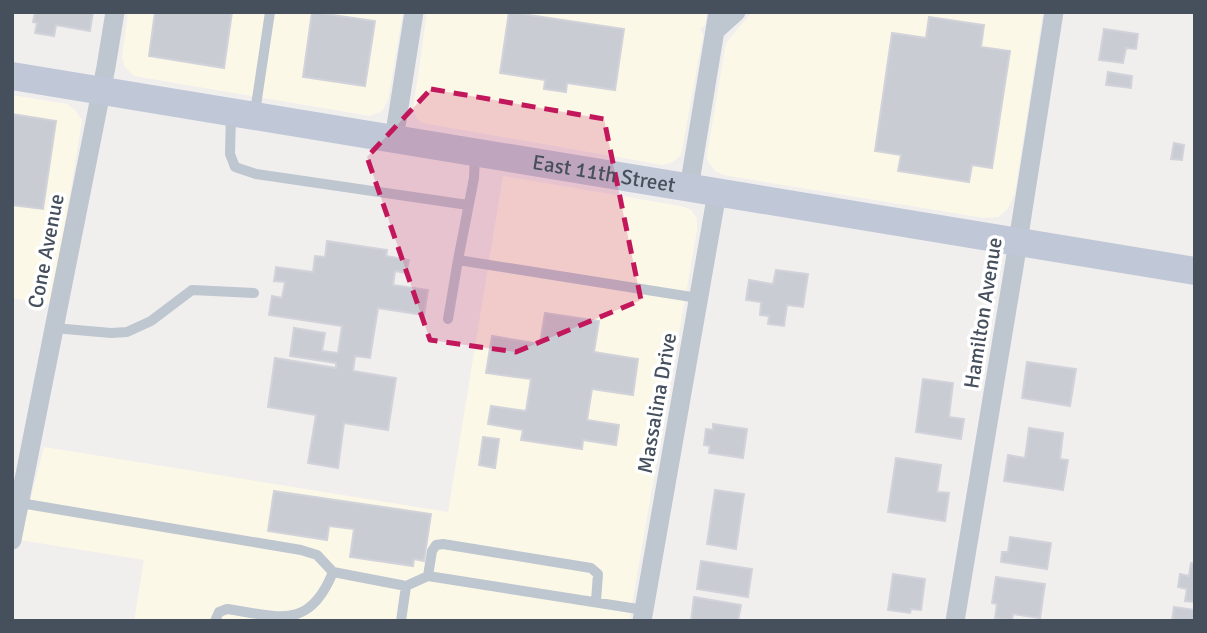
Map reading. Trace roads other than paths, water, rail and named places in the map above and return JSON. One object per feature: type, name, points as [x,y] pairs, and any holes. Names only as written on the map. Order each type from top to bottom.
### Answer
[{"type":"main road","name":"East 11th Street","points":[[12,76],[1195,271]]},
{"type":"street","name":"Cone Avenue","points":[[12,540],[115,12]]},
{"type":"street","points":[[394,139],[414,12]]},
{"type":"street","points":[[689,188],[717,21],[736,12]]},
{"type":"street","name":"Hamilton Avenue","points":[[954,621],[1054,12]]},
{"type":"street","name":"Massalina Drive","points":[[643,615],[717,193]]},
{"type":"lane","points":[[270,12],[230,153],[235,167],[256,174],[468,205]]},
{"type":"lane","points":[[448,319],[476,153]]},
{"type":"lane","points":[[458,260],[698,298]]},
{"type":"lane","points":[[54,328],[127,332],[151,321],[192,290],[254,293]]},
{"type":"lane","points":[[20,503],[302,550],[317,555],[333,572],[406,586],[428,576],[587,603],[596,601],[643,615]]},
{"type":"lane","points":[[428,576],[432,551],[436,545],[443,544],[591,568],[598,574],[596,601]]},
{"type":"lane","points":[[215,621],[219,612],[227,609],[283,620],[298,614],[326,590],[333,572]]},
{"type":"lane","points":[[401,621],[406,586]]}]
